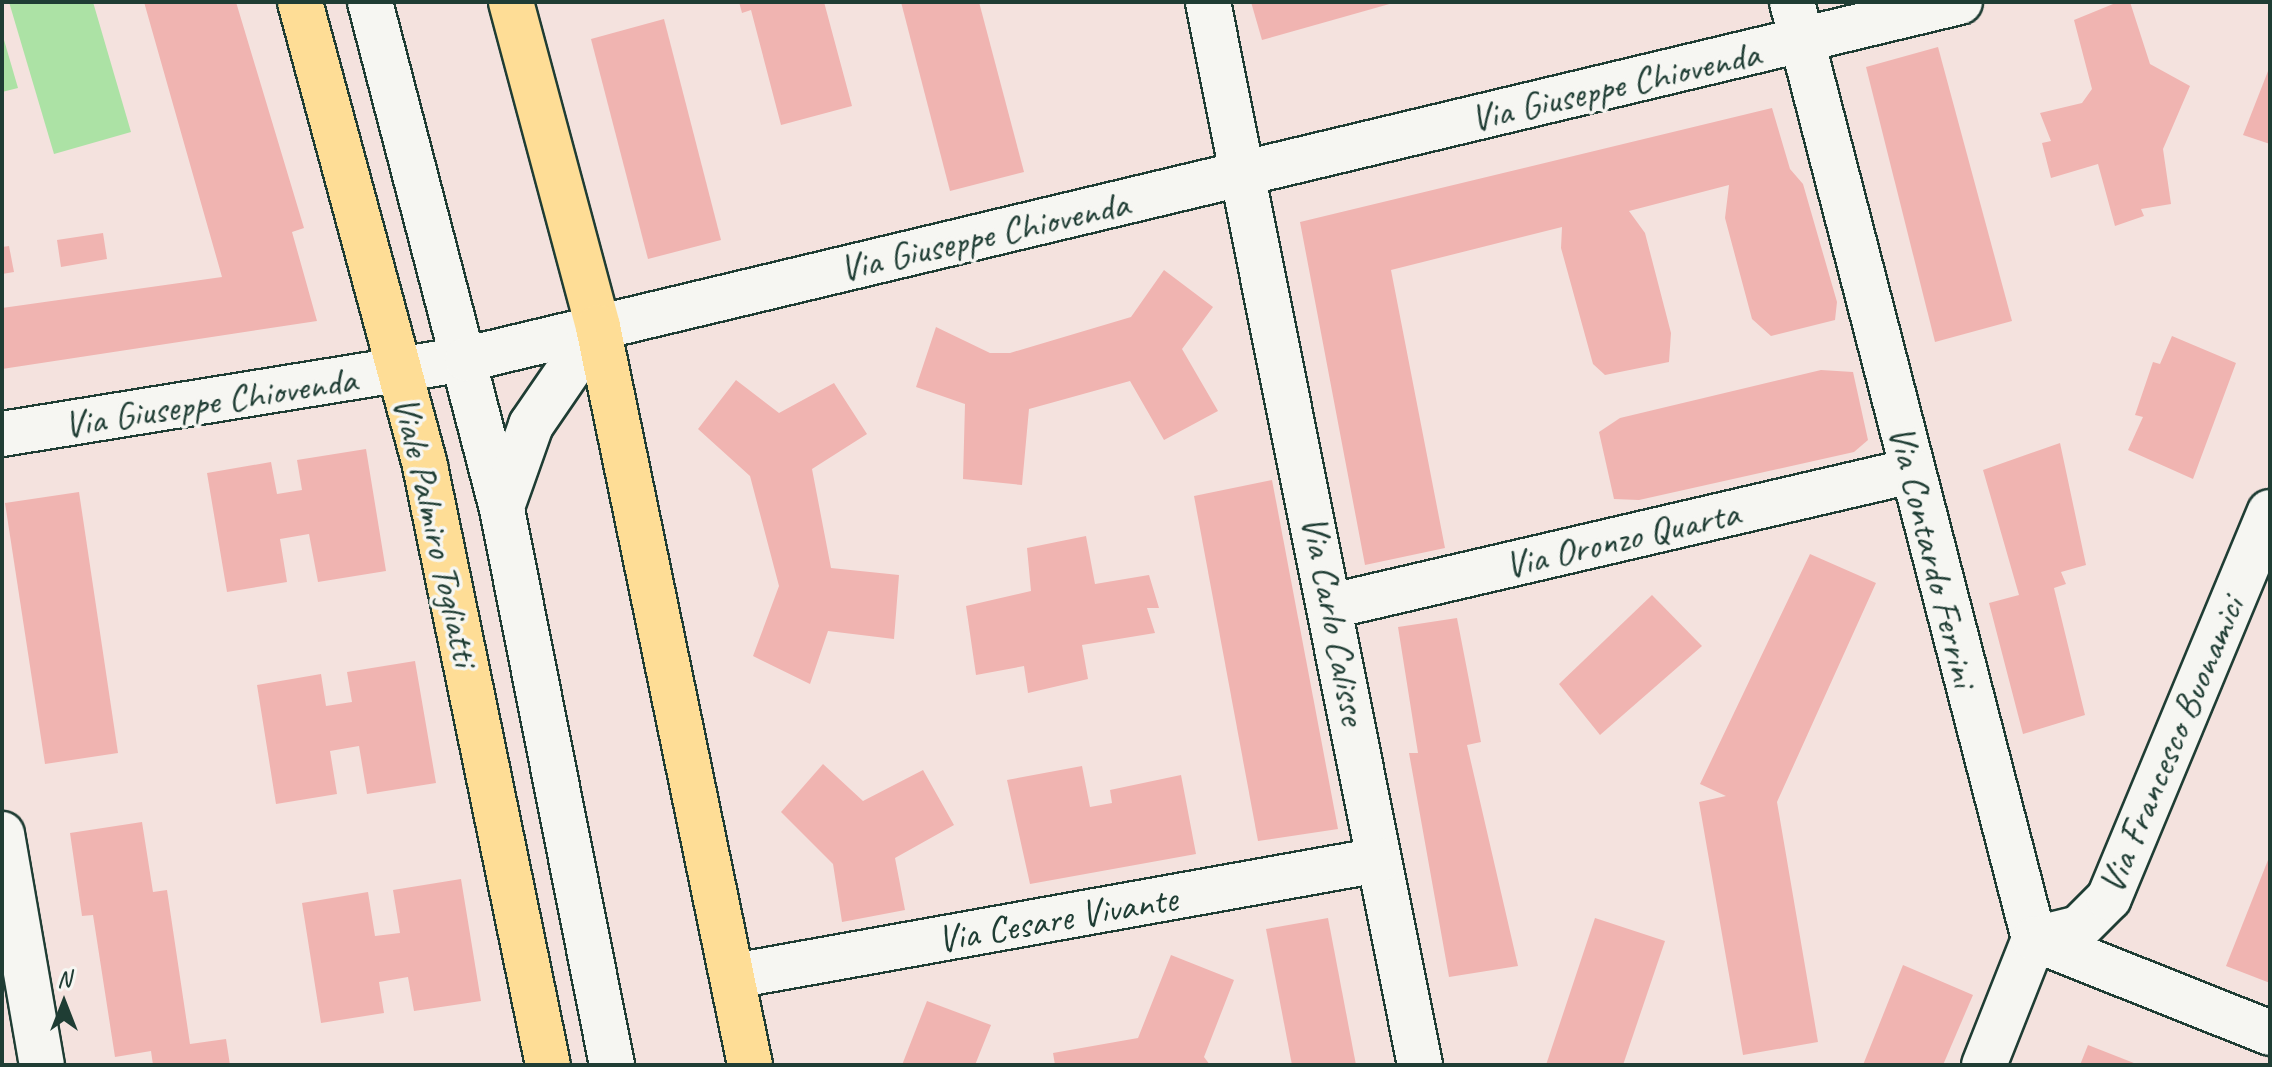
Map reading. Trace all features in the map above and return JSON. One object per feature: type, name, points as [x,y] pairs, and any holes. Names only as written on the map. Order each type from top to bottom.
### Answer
[{"type":"main road","name":"Viale Palmiro Togliatti","points":[[300,2],[400,372],[548,1065]]},
{"type":"main road","points":[[511,2],[598,327],[750,1065]]},
{"type":"street","name":"Viale Palmiro Togliatti","points":[[370,2],[467,359],[502,509],[612,1065]]},
{"type":"street","name":"Via Carlo Calisse","points":[[1208,2],[1332,606],[1420,1065]]},
{"type":"street","name":"Via Giuseppe Chiovenda","points":[[2,434],[467,359],[1244,175],[1795,22],[1960,2]]},
{"type":"street","name":"Via Contardo Ferrini","points":[[1795,22],[2034,939]]},
{"type":"street","points":[[502,509],[531,425],[598,327]]},
{"type":"street","name":"Via Oronzo Quarta","points":[[1332,606],[1911,471]]},
{"type":"street","name":"Via Francesco Buonamici","points":[[2034,939],[2088,922],[2114,888],[2270,512]]},
{"type":"street","points":[[2,834],[42,1065]]},
{"type":"street","name":"Via Cesare Vivante","points":[[734,976],[1379,860]]},
{"type":"street","points":[[1984,1065],[2034,939],[2270,1033]]},
{"type":"green space","points":[[9,2],[93,2],[131,132],[54,154]]},
{"type":"green space","points":[[2,33],[18,88],[2,92]]},
{"type":"building","points":[[144,2],[236,2],[304,228],[292,232],[317,321],[2,369],[2,308],[222,277]]},
{"type":"building","points":[[739,2],[824,2],[852,106],[781,125],[751,10],[742,13]]},
{"type":"building","points":[[901,2],[979,2],[1024,172],[950,191]]},
{"type":"building","points":[[1251,2],[1393,2],[1393,3],[1262,40]]},
{"type":"building","points":[[2118,2],[2130,2],[2150,64],[2190,86],[2163,149],[2171,204],[2141,209],[2144,216],[2115,226],[2098,164],[2051,178],[2042,143],[2051,141],[2040,113],[2082,103],[2092,89],[2074,20]]},
{"type":"building","points":[[664,19],[721,240],[648,259],[591,39]]},
{"type":"building","points":[[1938,47],[2012,321],[1935,342],[1866,67]]},
{"type":"building","points":[[2270,66],[2270,144],[2243,135]]},
{"type":"building","points":[[1772,108],[1790,169],[1803,184],[1837,302],[1835,320],[1771,336],[1752,319],[1725,218],[1729,185],[1629,211],[1645,233],[1671,333],[1669,362],[1605,375],[1593,364],[1561,248],[1562,227],[1391,270],[1445,548],[1365,565],[1300,222]]},
{"type":"building","points":[[103,233],[107,259],[61,267],[57,240]]},
{"type":"building","points":[[9,246],[14,272],[2,274],[2,247]]},
{"type":"building","points":[[1164,270],[1213,307],[1182,349],[1218,411],[1164,440],[1130,381],[1029,409],[1022,485],[963,479],[965,404],[916,387],[936,327],[990,353],[1010,353],[1131,317]]},
{"type":"building","points":[[2172,336],[2236,363],[2193,479],[2128,450],[2143,417],[2135,415],[2153,362],[2160,364]]},
{"type":"building","points":[[1821,370],[1853,372],[1868,440],[1854,452],[1639,500],[1614,499],[1599,432],[1620,418]]},
{"type":"building","points":[[736,380],[779,413],[834,383],[867,434],[812,469],[831,568],[899,575],[894,639],[828,631],[810,684],[753,656],[779,586],[750,476],[698,429]]},
{"type":"building","points":[[2060,443],[2086,565],[2061,572],[2066,584],[2054,588],[2085,715],[2023,734],[1989,603],[2019,595],[1983,470]]},
{"type":"building","points":[[366,449],[386,571],[318,582],[309,534],[280,539],[287,582],[227,592],[207,473],[271,462],[277,494],[302,490],[297,460]]},
{"type":"building","points":[[1272,480],[1338,829],[1258,841],[1194,496]]},
{"type":"building","points":[[79,492],[118,753],[45,764],[5,503]]},
{"type":"building","points":[[1086,536],[1095,584],[1149,575],[1159,608],[1147,608],[1155,633],[1082,645],[1088,679],[1028,693],[1024,666],[976,675],[966,606],[1031,591],[1027,548]]},
{"type":"building","points":[[1810,554],[1876,583],[1777,802],[1818,1042],[1743,1055],[1699,802],[1726,796],[1700,784]]},
{"type":"building","points":[[1652,595],[1702,646],[1600,735],[1559,684]]},
{"type":"building","points":[[1457,618],[1481,742],[1467,745],[1518,966],[1449,977],[1409,753],[1418,753],[1398,627]]},
{"type":"building","points":[[415,661],[436,783],[367,794],[359,746],[330,751],[337,794],[276,804],[257,685],[321,674],[326,706],[352,702],[347,672]]},
{"type":"building","points":[[823,764],[863,801],[923,770],[954,825],[895,858],[905,910],[842,922],[833,864],[781,812]]},
{"type":"building","points":[[1082,766],[1090,807],[1112,803],[1110,790],[1181,775],[1196,854],[1030,884],[1007,780]]},
{"type":"building","points":[[142,822],[153,892],[167,890],[190,1044],[226,1039],[230,1065],[153,1065],[151,1051],[115,1057],[93,915],[82,916],[70,833]]},
{"type":"building","points":[[2270,855],[2270,983],[2226,966]]},
{"type":"building","points":[[461,879],[481,1001],[414,1011],[408,977],[379,982],[384,1013],[321,1023],[302,903],[368,892],[375,936],[400,933],[393,890]]},
{"type":"building","points":[[1328,918],[1356,1065],[1292,1065],[1266,929]]},
{"type":"building","points":[[1595,918],[1665,941],[1623,1065],[1546,1065]]},
{"type":"building","points":[[1171,955],[1234,980],[1204,1057],[1210,1065],[1055,1065],[1053,1053],[1138,1038]]},
{"type":"building","points":[[1903,965],[1973,995],[1943,1065],[1863,1065]]},
{"type":"building","points":[[927,1001],[991,1025],[975,1065],[902,1065]]},
{"type":"building","points":[[2088,1045],[2139,1065],[2080,1065]]}]
